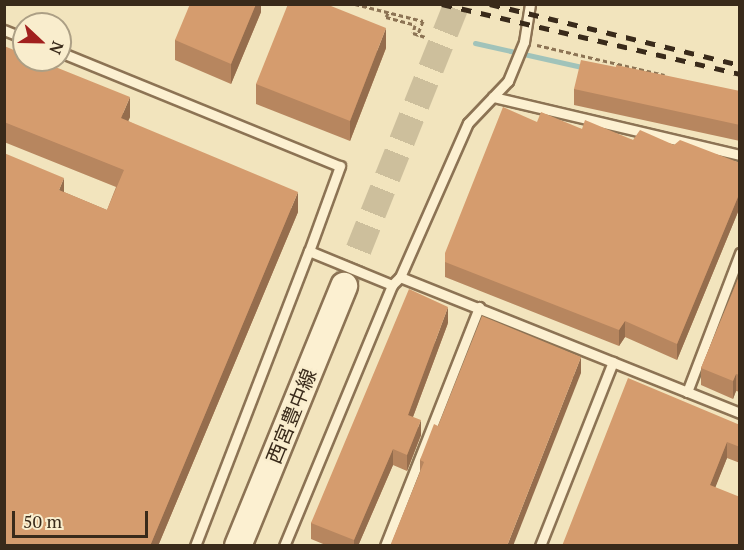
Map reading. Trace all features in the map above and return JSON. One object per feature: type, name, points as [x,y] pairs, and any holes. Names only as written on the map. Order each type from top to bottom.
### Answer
[{"type":"main road","name":"西宮豊中線","points":[[238,546],[344,286]]},
{"type":"lane","points":[[284,546],[392,285],[400,277],[468,123],[508,81],[524,42],[530,4]]},
{"type":"lane","points":[[72,57],[340,166],[195,546]]},
{"type":"lane","points":[[493,97],[740,155]]},
{"type":"lane","points":[[309,251],[392,285]]},
{"type":"lane","points":[[687,392],[740,253]]},
{"type":"lane","points":[[400,277],[740,413]]},
{"type":"lane","points":[[385,546],[479,308]]},
{"type":"lane","points":[[540,546],[613,362]]},
{"type":"path","points":[[356,4],[423,21],[417,36]]},
{"type":"path","points":[[388,13],[386,17],[415,25],[413,33],[425,37]]},
{"type":"path","points":[[524,42],[671,77]]},
{"type":"building","points":[[190,4],[256,4],[231,64],[175,40]]},
{"type":"building","points":[[288,4],[326,4],[386,28],[350,121],[256,84]]},
{"type":"building","points":[[4,46],[12,49],[12,72],[68,72],[130,97],[121,118],[298,192],[150,546],[4,546],[4,153],[64,178],[59,190],[107,210],[124,170],[4,122]]},
{"type":"building","points":[[581,60],[740,91],[740,125],[574,89]]},
{"type":"building","points":[[503,107],[537,122],[541,112],[582,129],[585,120],[633,140],[640,130],[674,145],[680,140],[740,163],[740,192],[677,344],[625,321],[619,330],[445,262],[445,253]]},
{"type":"building","points":[[740,274],[740,375],[736,374],[733,381],[701,368]]},
{"type":"building","points":[[409,289],[448,307],[408,415],[421,420],[407,455],[393,449],[354,540],[311,523]]},
{"type":"building","points":[[482,316],[581,357],[507,546],[390,546],[424,462],[420,460],[434,424],[438,426]]},
{"type":"building","points":[[628,378],[740,425],[740,447],[727,442],[710,485],[740,497],[740,546],[562,546]]},
{"type":"waterway","points":[[475,43],[586,68]]},
{"type":"tunnel","points":[[344,286],[457,4]]},
{"type":"railway","points":[[442,4],[740,74]]},
{"type":"railway","points":[[490,4],[740,65]]}]
